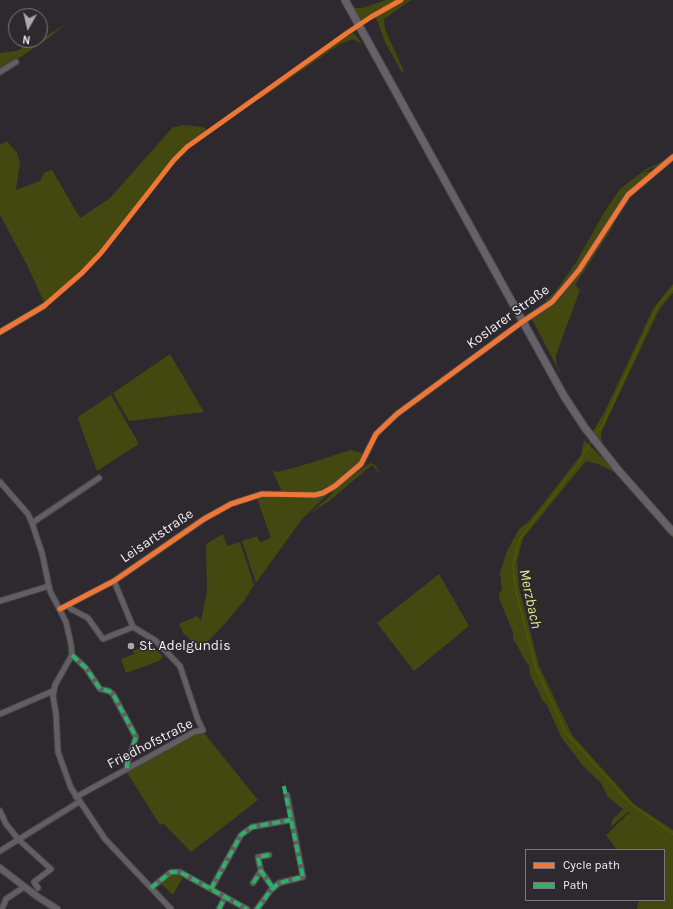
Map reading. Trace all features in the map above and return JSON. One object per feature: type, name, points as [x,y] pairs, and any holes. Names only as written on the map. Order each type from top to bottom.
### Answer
[{"type":"main road","points":[[345,0],[564,396],[596,443],[673,532]]},
{"type":"street","points":[[0,72],[16,62]]},
{"type":"street","name":"Koslarer Straße","points":[[361,464],[372,441],[384,425],[522,322],[544,308],[561,293],[584,264],[628,195],[673,157]]},
{"type":"street","points":[[0,332],[44,306]]},
{"type":"street","name":"Leisartstraße","points":[[60,609],[114,581],[218,510],[252,496],[272,494],[307,496],[323,493],[335,486],[361,464]]},
{"type":"street","points":[[32,522],[99,478]]},
{"type":"street","points":[[0,482],[28,514],[32,522],[42,553],[49,586],[66,622],[72,655],[86,668],[100,689],[114,694],[136,737],[127,764],[127,769]]},
{"type":"street","points":[[68,605],[71,609],[88,618],[103,638],[133,627],[114,581]]},
{"type":"street","points":[[0,601],[49,586]]},
{"type":"street","name":"Friedhofstraße","points":[[76,797],[194,732],[203,730],[198,720],[180,666],[156,641],[133,627]]},
{"type":"street","points":[[72,655],[53,691],[58,752],[76,797],[105,839],[171,909]]},
{"type":"street","points":[[0,714],[53,691]]},
{"type":"street","points":[[257,909],[273,888],[285,880],[303,877],[287,795]]},
{"type":"street","points":[[0,851],[79,802]]},
{"type":"street","points":[[0,811],[6,824],[19,840],[51,869],[34,882],[38,888]]},
{"type":"street","points":[[211,889],[241,835],[252,827],[291,820]]},
{"type":"street","points":[[269,855],[258,857],[260,871],[273,888]]},
{"type":"street","points":[[0,868],[24,887],[57,909]]},
{"type":"street","points":[[151,888],[167,874],[174,871],[180,872],[247,909]]},
{"type":"street","points":[[253,883],[260,871]]},
{"type":"street","points":[[2,909],[6,899],[24,887]]},
{"type":"street","points":[[218,909],[225,897]]},
{"type":"green space","points":[[386,0],[399,0],[387,5],[361,21],[354,8],[362,8]]},
{"type":"green space","points":[[404,0],[411,0],[384,19],[385,29],[404,71],[402,73],[385,42],[376,18],[378,14]]},
{"type":"green space","points":[[66,24],[48,38],[48,35]]},
{"type":"green space","points":[[353,32],[362,44],[353,39],[340,44],[260,99],[257,99]]},
{"type":"green space","points":[[23,48],[34,48],[0,71],[0,53],[16,51]]},
{"type":"green space","points":[[183,125],[203,127],[207,130],[176,156],[92,261],[54,297],[48,302],[44,302],[27,265],[0,215],[0,145],[7,141],[17,153],[20,162],[16,190],[40,181],[45,172],[52,170],[80,218],[110,198],[174,126]]},
{"type":"green space","points":[[673,154],[660,166],[643,173],[654,170],[629,191],[586,257],[565,286],[544,307],[543,305],[546,302],[545,301],[554,293],[575,264],[605,211],[620,189],[646,169],[664,161]]},
{"type":"green space","points":[[611,224],[614,225],[575,285],[580,290],[556,355],[556,363],[564,381],[532,319],[562,295]]},
{"type":"green space","points":[[673,284],[673,293],[661,307],[656,316],[601,433],[602,445],[593,431],[604,413],[653,309]]},
{"type":"green space","points":[[170,354],[204,412],[129,421],[113,393]]},
{"type":"green space","points":[[111,395],[139,444],[97,471],[78,419],[79,416]]},
{"type":"green space","points":[[584,440],[619,474],[673,535],[673,538],[614,472],[598,464],[586,461],[523,538],[517,561],[519,588],[539,666],[572,735],[634,804],[673,830],[673,909],[637,909],[639,901],[665,901],[665,849],[616,849],[606,835],[630,812],[628,812],[611,827],[612,820],[623,809],[608,797],[601,783],[584,767],[561,737],[547,705],[542,700],[538,689],[535,686],[530,674],[529,665],[513,638],[513,632],[499,598],[499,593],[502,590],[500,572],[508,549],[519,529],[528,522],[539,509],[581,455]]},
{"type":"green space","points":[[351,450],[362,453],[359,462],[338,481],[318,492],[282,492],[272,470],[277,472],[297,467]]},
{"type":"green space","points":[[370,463],[375,465],[381,475],[372,465],[329,501],[309,514],[330,496],[336,488]]},
{"type":"green space","points":[[329,493],[302,519],[256,583],[242,541],[257,536],[260,542],[271,538],[257,498],[313,498]]},
{"type":"green space","points":[[223,534],[227,546],[240,542],[254,585],[244,601],[221,628],[200,649],[183,633],[179,624],[197,616],[201,621],[207,591],[206,544]]},
{"type":"green space","points":[[439,574],[469,626],[414,671],[377,623]]},
{"type":"green space","points":[[150,644],[163,656],[159,661],[126,673],[121,659],[134,654],[133,651]]},
{"type":"green space","points":[[195,733],[204,733],[258,800],[191,852],[163,823],[160,825],[126,771]]},
{"type":"green space","points":[[173,874],[179,874],[183,877],[173,895],[160,883]]},
{"type":"waterway","name":"Merzbach","points":[[594,436],[603,424],[658,305],[673,288]]},
{"type":"waterway","name":"Merzbach","points":[[591,441],[578,464],[519,540],[513,565],[516,592],[536,668],[566,733],[632,805],[673,834]]},
{"type":"marked path","points":[[72,655],[86,668],[100,689],[109,691],[113,694],[136,737],[127,764],[127,769]]},
{"type":"marked path","points":[[257,909],[271,890],[279,883],[303,877],[283,782]]},
{"type":"marked path","points":[[211,889],[241,835],[252,827],[291,820]]},
{"type":"marked path","points":[[269,855],[258,857],[261,871],[273,888]]},
{"type":"marked path","points":[[253,883],[261,871]]},
{"type":"marked path","points":[[151,888],[171,872],[180,872],[247,909]]},
{"type":"marked path","points":[[219,909],[225,897]]},
{"type":"cycle path","points":[[0,332],[44,306],[82,273],[101,253],[174,160],[187,147],[347,33],[401,0]]},
{"type":"cycle path","points":[[60,609],[114,581],[204,519],[231,504],[262,494],[315,495],[323,493],[335,486],[361,464],[376,434],[397,414],[522,322],[552,302],[579,270],[628,195],[673,157]]},
{"type":"place","name":"St. Adelgundis","points":[[131,646]]}]
